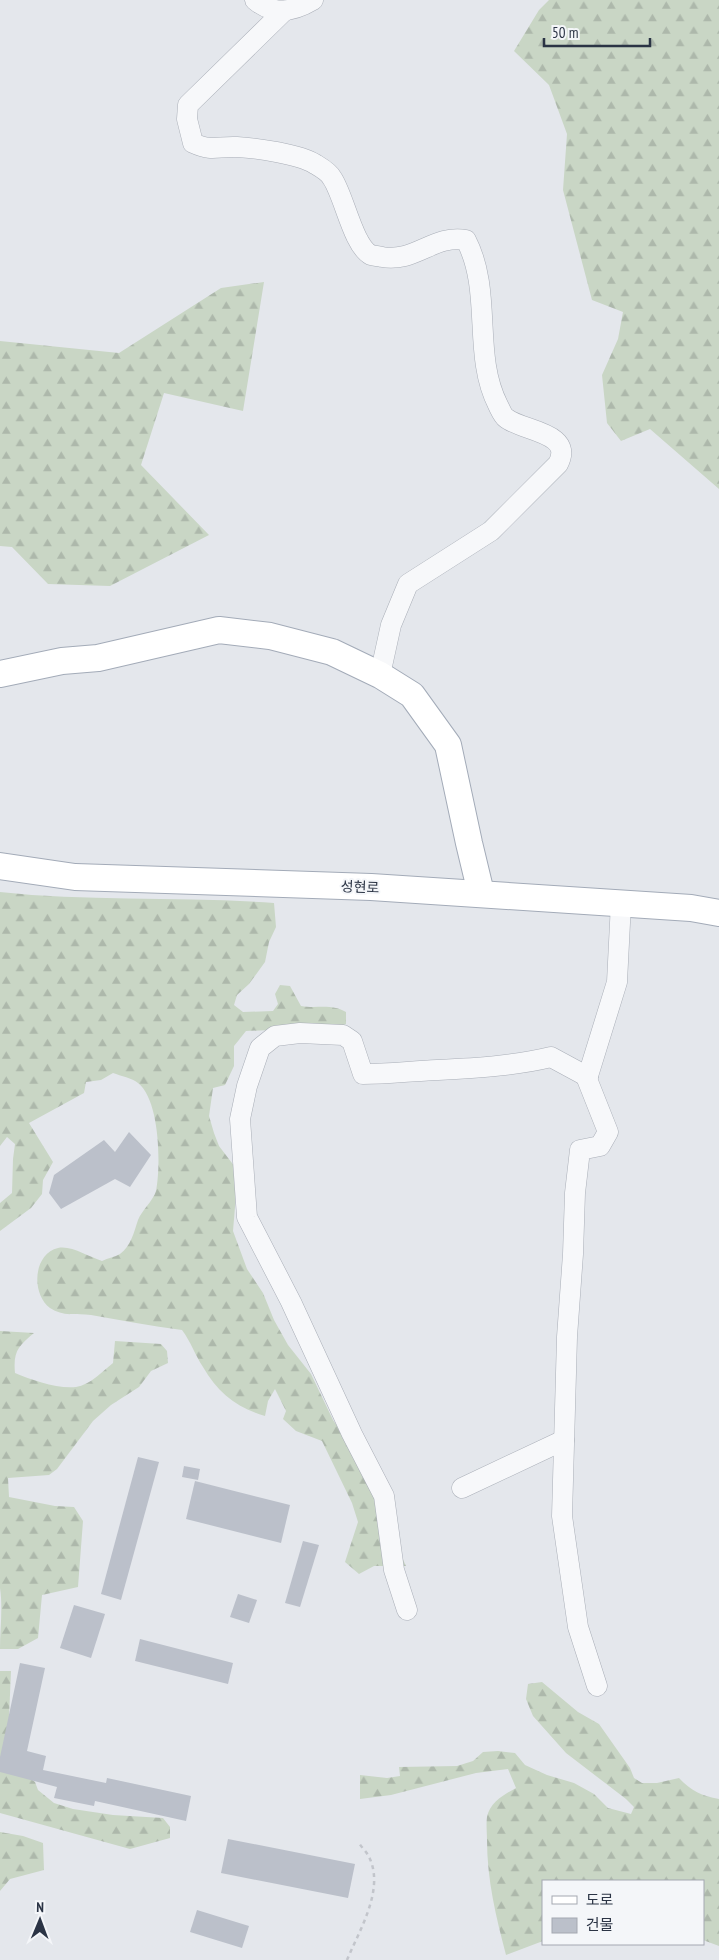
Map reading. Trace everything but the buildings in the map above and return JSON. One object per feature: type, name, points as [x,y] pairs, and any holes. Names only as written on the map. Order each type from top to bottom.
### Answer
[{"type":"main road","points":[[0,674],[62,661],[98,658],[219,630],[270,636],[332,652],[380,675],[412,695],[448,745],[481,893]]},
{"type":"main road","name":"성현로","points":[[0,866],[75,877],[371,887],[481,893],[691,908],[719,913]]},
{"type":"street","points":[[255,0],[263,7],[283,12]]},
{"type":"street","points":[[313,0],[283,12],[188,105],[187,119],[193,143],[206,149],[236,147],[283,153],[313,162],[332,176],[360,243],[370,255],[387,258],[405,258],[439,242],[466,240],[479,278],[486,371],[497,403],[506,418],[553,438],[561,450],[561,458],[558,464],[491,531],[408,584],[391,624],[380,675]]},
{"type":"street","points":[[597,1686],[578,1627],[562,1516],[564,1440],[575,1193],[580,1150],[600,1146],[608,1132],[587,1079],[617,982],[621,903]]},
{"type":"street","points":[[406,1610],[394,1570],[384,1496],[352,1434],[292,1302],[247,1217],[240,1119],[247,1086],[260,1048],[275,1036],[300,1032],[343,1035],[352,1041],[364,1074],[475,1068],[496,1064],[526,1063],[551,1057],[588,1077]]},
{"type":"street","points":[[462,1488],[564,1440]]},
{"type":"path","points":[[346,1960],[372,1899],[373,1870],[370,1858],[359,1843]]},
{"type":"green space","points":[[549,0],[719,0],[719,489],[650,429],[621,441],[607,423],[602,375],[618,339],[623,312],[592,300],[563,190],[567,134],[549,85],[514,51],[539,10]]},
{"type":"green space","points":[[264,282],[243,411],[164,393],[141,465],[209,535],[110,586],[48,584],[12,547],[0,546],[0,341],[119,353],[221,288]]},
{"type":"green space","points":[[0,892],[68,897],[274,903],[276,927],[269,942],[265,962],[249,984],[237,995],[234,1005],[243,1012],[273,1011],[278,1004],[275,994],[280,985],[290,986],[301,1006],[329,1007],[346,1012],[346,1024],[339,1027],[246,1031],[234,1046],[234,1066],[225,1085],[213,1088],[209,1116],[219,1146],[238,1171],[233,1231],[247,1269],[263,1293],[274,1320],[288,1345],[311,1374],[333,1420],[350,1445],[406,1566],[374,1566],[359,1574],[345,1562],[358,1522],[352,1503],[322,1441],[296,1431],[283,1419],[286,1411],[275,1389],[268,1401],[265,1416],[255,1413],[237,1404],[222,1392],[209,1376],[182,1330],[91,1315],[60,1313],[50,1308],[44,1302],[38,1284],[39,1266],[50,1252],[58,1248],[69,1248],[102,1261],[120,1254],[129,1243],[140,1216],[155,1195],[158,1180],[158,1150],[155,1118],[145,1091],[138,1083],[130,1078],[113,1073],[101,1080],[86,1082],[84,1093],[29,1123],[53,1162],[43,1180],[42,1194],[31,1208],[0,1231],[0,1203],[12,1193],[15,1144],[7,1137],[0,1146]]},
{"type":"green space","points":[[0,1331],[34,1333],[18,1350],[15,1360],[15,1373],[53,1385],[76,1387],[86,1384],[96,1377],[113,1363],[115,1341],[161,1344],[167,1351],[168,1363],[151,1371],[139,1387],[111,1405],[93,1421],[57,1469],[49,1475],[8,1478],[9,1497],[55,1506],[74,1507],[83,1521],[78,1587],[42,1595],[38,1638],[18,1649],[0,1649]]},
{"type":"green space","points":[[0,1671],[11,1671],[8,1741],[0,1761]]},
{"type":"green space","points":[[542,1682],[578,1712],[599,1724],[630,1768],[634,1778],[642,1783],[657,1783],[679,1778],[697,1792],[719,1799],[719,1946],[704,1940],[704,1880],[542,1880],[542,1941],[506,1955],[490,1884],[487,1855],[487,1817],[495,1803],[516,1788],[508,1769],[476,1773],[391,1795],[360,1799],[360,1775],[387,1778],[400,1776],[399,1767],[457,1766],[473,1761],[483,1752],[498,1751],[515,1753],[525,1765],[547,1775],[574,1783],[594,1794],[608,1808],[631,1814],[634,1807],[626,1799],[566,1753],[533,1716],[526,1699],[528,1684]]},
{"type":"green space","points":[[0,1764],[23,1773],[35,1782],[38,1790],[54,1803],[73,1809],[113,1815],[163,1818],[170,1827],[170,1838],[130,1849],[0,1813]]},
{"type":"green space","points":[[0,1832],[23,1836],[43,1843],[44,1870],[10,1879],[0,1891]]}]
